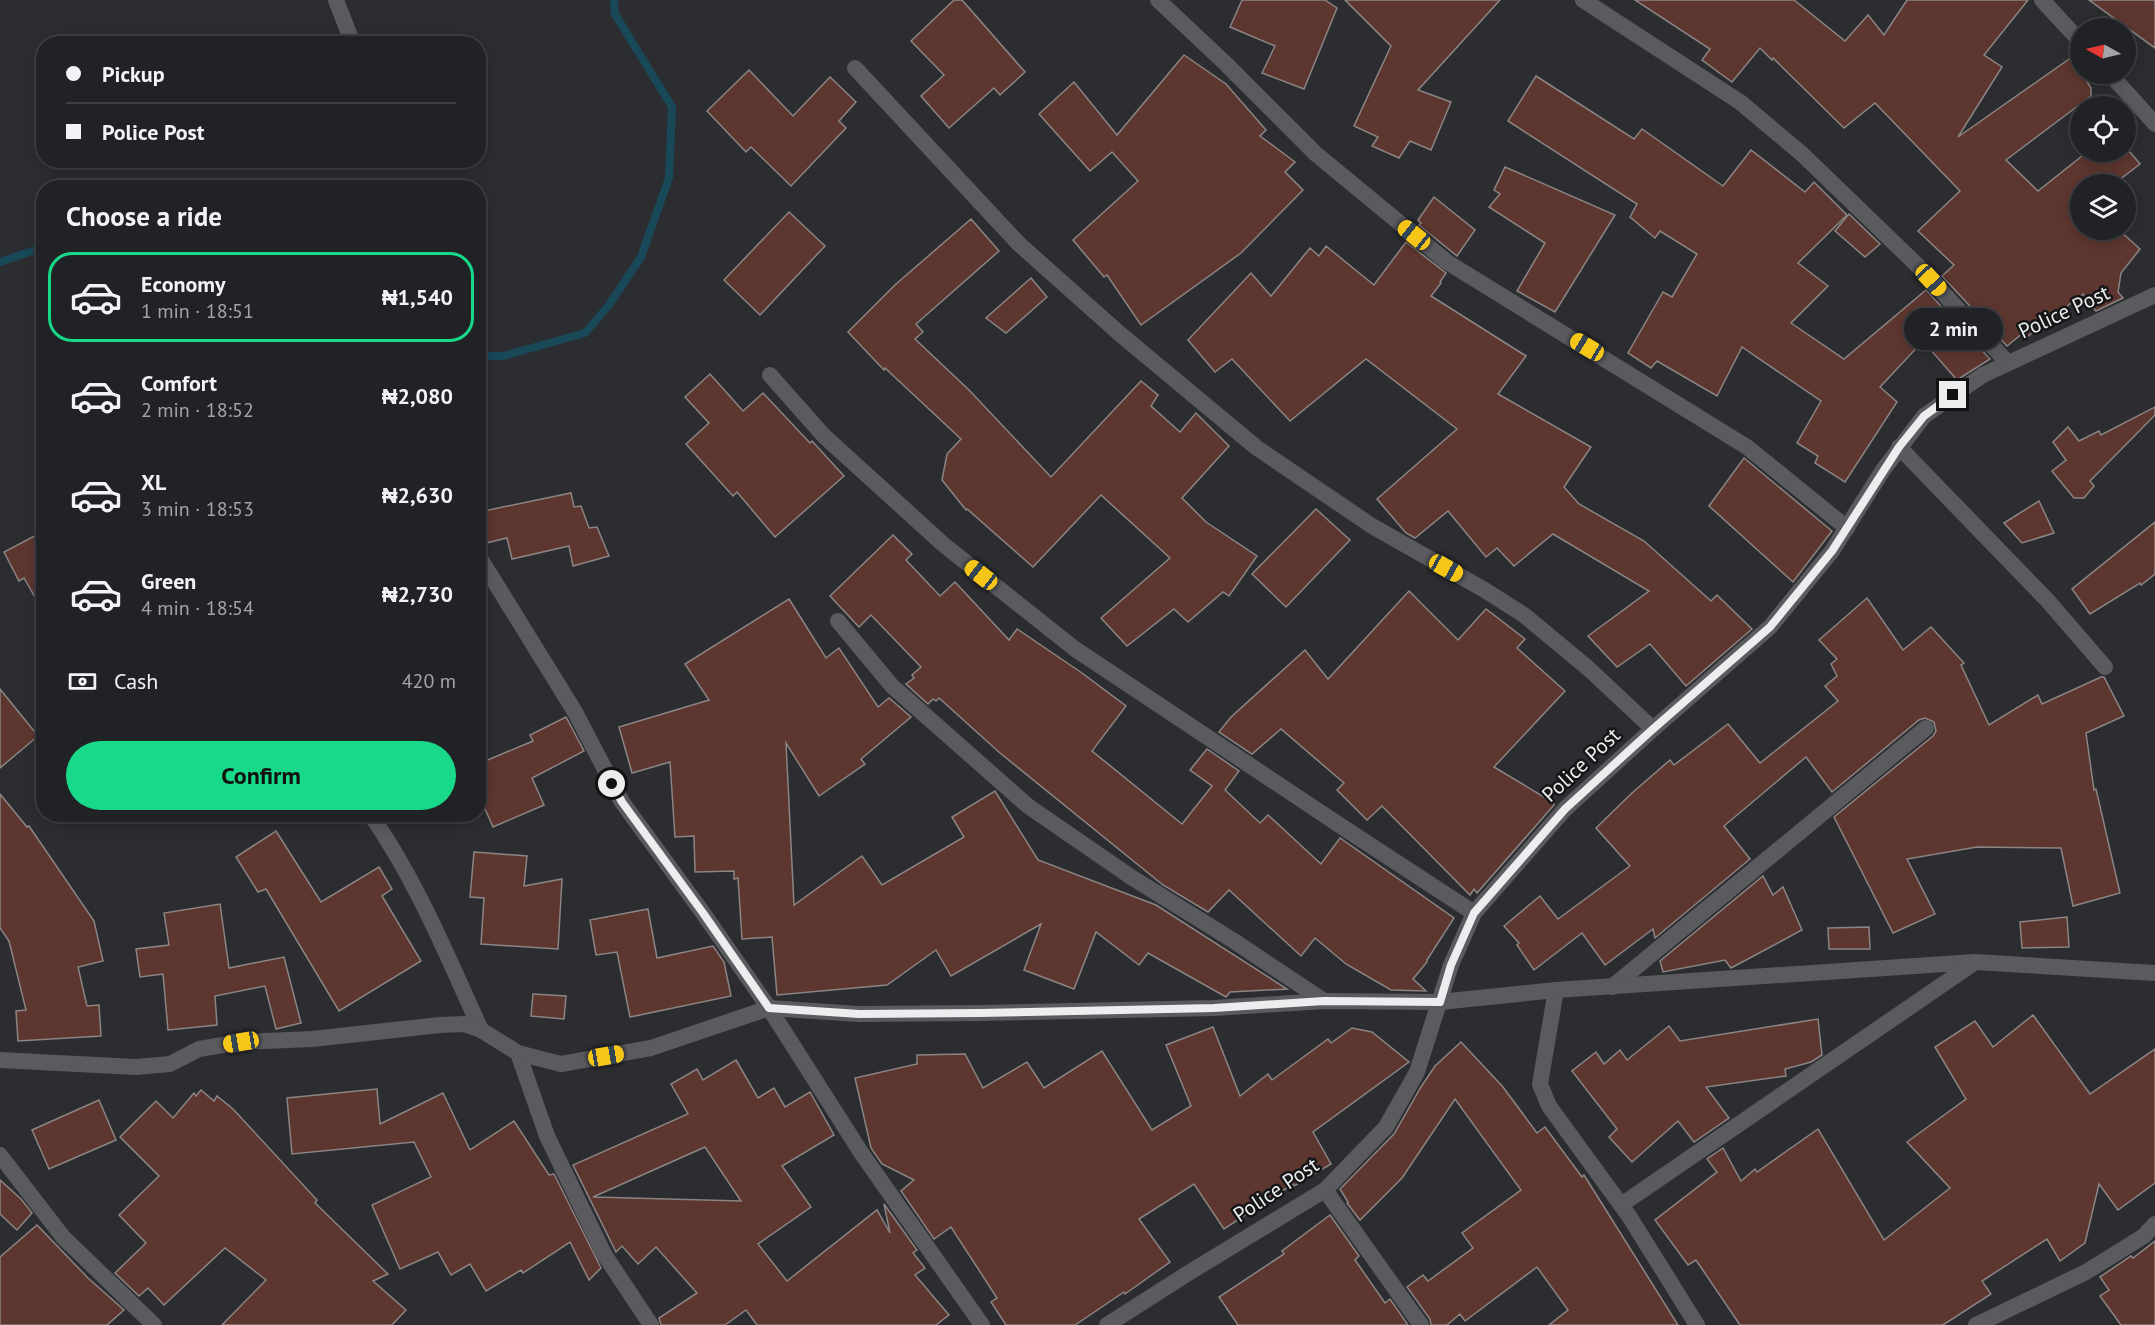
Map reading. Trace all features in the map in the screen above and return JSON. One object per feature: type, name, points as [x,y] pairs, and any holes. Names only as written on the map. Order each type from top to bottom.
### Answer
[{"type":"street","points":[[336,0],[350,36]]},
{"type":"street","points":[[1158,0],[1316,154],[1447,262],[1748,447],[1847,528]]},
{"type":"street","points":[[1583,0],[1740,102],[1802,154],[1916,264],[2008,363]]},
{"type":"street","points":[[2043,0],[2070,30]]},
{"type":"street","points":[[855,68],[1019,244],[1120,334],[1211,410],[1257,448],[1372,526],[1484,589],[1524,615],[1589,669],[1653,729]]},
{"type":"street","points":[[2119,84],[2155,124]]},
{"type":"street","name":"Police Post","points":[[1107,1325],[1324,1190],[1386,1127],[1417,1072],[1451,965],[1474,913],[1565,809],[1770,627],[1832,551],[1899,447],[1924,416],[1983,375],[2155,295]]},
{"type":"street","points":[[770,375],[824,436],[944,545],[1075,649],[1474,913]]},
{"type":"street","points":[[1899,447],[2048,601],[2105,667]]},
{"type":"street","points":[[486,568],[575,712],[622,802],[769,1008],[862,1154],[982,1325]]},
{"type":"street","points":[[838,621],[892,686],[1028,806],[1131,877],[1234,941],[1324,1001]]},
{"type":"street","points":[[1612,987],[1926,728]]},
{"type":"street","points":[[376,822],[428,917],[481,1030]]},
{"type":"street","points":[[1621,1205],[1975,962]]},
{"type":"street","points":[[0,1060],[136,1067],[170,1064],[199,1049],[241,1042],[312,1039],[464,1024],[481,1030],[518,1053],[561,1064],[651,1048],[769,1008],[859,1014],[979,1013],[1214,1008],[1324,1001],[1440,1002],[1556,990],[1975,962],[2155,973]]},
{"type":"street","points":[[1556,990],[1540,1084],[1549,1106],[1621,1205],[1697,1325]]},
{"type":"street","points":[[518,1053],[547,1136],[604,1254],[651,1325]]},
{"type":"street","points":[[0,1155],[63,1237],[154,1325]]},
{"type":"street","points":[[1324,1190],[1421,1325]]},
{"type":"street","points":[[1976,1325],[2086,1272],[2144,1236],[2155,1224]]},
{"type":"building","points":[[954,0],[962,0],[1025,72],[1000,95],[994,88],[949,128],[921,96],[944,75],[911,41]]},
{"type":"building","points":[[1242,0],[1325,0],[1337,8],[1304,89],[1262,73],[1275,46],[1230,27]]},
{"type":"building","points":[[1345,0],[1500,0],[1418,90],[1451,102],[1431,150],[1410,141],[1399,158],[1372,146],[1378,137],[1354,126],[1391,46]]},
{"type":"building","points":[[1635,0],[1794,0],[1845,41],[1868,15],[1884,35],[1907,0],[2028,0],[1984,55],[2002,67],[1958,137],[2070,58],[2070,84],[2089,84],[2091,96],[2070,96],[2070,112],[2006,160],[2038,191],[2074,162],[2136,162],[2136,159],[2140,164],[2127,174],[2070,174],[2070,240],[2130,240],[2140,249],[2121,273],[2118,292],[2123,298],[2096,311],[2083,294],[2027,337],[2023,333],[2007,346],[1942,276],[1954,265],[1918,231],[1960,191],[1875,103],[1844,128],[1760,48],[1732,82],[1702,60],[1710,49]]},
{"type":"building","points":[[2089,0],[2155,0],[2155,48],[2136,34],[2136,18],[2114,18]]},
{"type":"building","points":[[1184,55],[1226,84],[1266,130],[1260,136],[1295,162],[1285,172],[1303,190],[1241,253],[1141,325],[1107,275],[1104,277],[1073,240],[1138,181],[1112,152],[1090,171],[1039,114],[1074,82],[1117,135]]},
{"type":"building","points":[[749,70],[793,116],[830,77],[856,102],[839,121],[846,128],[791,186],[751,147],[746,152],[707,111]]},
{"type":"building","points":[[1536,76],[1634,139],[1642,129],[1723,186],[1751,150],[1805,192],[1814,182],[1847,215],[1798,263],[1828,286],[1791,323],[1844,359],[1926,290],[1990,359],[1957,380],[1923,341],[1880,387],[1897,402],[1845,482],[1815,463],[1818,456],[1797,443],[1821,401],[1742,347],[1717,396],[1657,361],[1651,368],[1628,353],[1663,292],[1672,297],[1697,254],[1660,231],[1655,238],[1630,217],[1637,204],[1508,121]]},
{"type":"building","points":[[1505,167],[1615,215],[1555,312],[1517,291],[1545,243],[1489,207],[1500,194],[1494,190]]},
{"type":"building","points":[[1434,197],[1475,230],[1457,256],[1419,225],[1421,223],[1418,220]]},
{"type":"building","points":[[789,212],[825,246],[760,315],[724,280]]},
{"type":"building","points":[[1849,214],[1880,244],[1865,257],[1835,231]]},
{"type":"building","points":[[971,219],[999,251],[916,324],[923,332],[915,339],[969,390],[1051,477],[1141,381],[1158,395],[1151,406],[1180,432],[1196,413],[1229,446],[1182,498],[1206,522],[1257,556],[1229,596],[1223,592],[1188,622],[1174,609],[1127,646],[1101,618],[1170,558],[1101,495],[1033,567],[966,510],[942,480],[947,454],[961,439],[885,368],[884,370],[848,332],[896,284]]},
{"type":"building","points":[[1406,242],[1446,273],[1431,296],[1526,356],[1498,394],[1591,447],[1564,487],[1579,504],[1644,541],[1711,601],[1717,595],[1752,629],[1686,686],[1650,644],[1617,667],[1588,636],[1649,591],[1553,534],[1514,566],[1497,548],[1486,557],[1448,511],[1415,538],[1406,533],[1377,499],[1457,429],[1366,359],[1290,421],[1232,359],[1215,372],[1188,340],[1251,273],[1271,296],[1310,248],[1319,256],[1326,246],[1374,285]]},
{"type":"building","points":[[1031,278],[1047,297],[1006,333],[986,318]]},
{"type":"building","points":[[710,374],[743,411],[763,393],[844,476],[775,537],[737,492],[733,496],[686,444],[709,423],[685,397]]},
{"type":"building","points":[[2155,407],[2155,415],[2090,481],[2094,486],[2084,498],[2074,498],[2052,471],[2066,460],[2053,442],[2068,427],[2079,441],[2099,431],[2101,435]]},
{"type":"building","points":[[1744,458],[1832,531],[1793,582],[1709,506]]},
{"type":"building","points":[[571,493],[574,507],[581,506],[589,528],[597,527],[609,556],[573,566],[569,546],[512,559],[507,538],[486,543],[486,511]]},
{"type":"building","points":[[2039,501],[2054,533],[2022,543],[2004,523]]},
{"type":"building","points":[[1316,509],[1350,540],[1286,607],[1252,574]]},
{"type":"building","points":[[2155,522],[2155,574],[2141,585],[2140,583],[2090,614],[2072,589]]},
{"type":"building","points":[[36,535],[36,599],[24,578],[19,581],[4,552]]},
{"type":"building","points":[[893,535],[912,554],[906,560],[940,596],[955,582],[1009,640],[1017,629],[1126,706],[1092,751],[1182,824],[1212,786],[1190,770],[1207,749],[1239,771],[1225,790],[1260,823],[1268,815],[1321,864],[1340,838],[1454,918],[1427,962],[1413,979],[1426,991],[1391,990],[1346,964],[1315,938],[1301,956],[1229,890],[1208,912],[1163,885],[1000,753],[939,698],[936,701],[933,699],[928,704],[906,684],[914,678],[912,675],[921,667],[871,615],[859,627],[830,596]]},
{"type":"building","points":[[1409,591],[1458,640],[1486,609],[1525,639],[1517,648],[1565,691],[1494,767],[1554,805],[1477,893],[1474,889],[1470,895],[1382,806],[1367,820],[1337,790],[1344,783],[1281,729],[1252,754],[1219,732],[1231,717],[1305,650],[1328,679]]},
{"type":"building","points":[[1867,598],[1903,650],[1931,627],[1964,663],[1961,665],[1989,725],[2038,695],[2042,704],[2104,677],[2124,716],[2086,733],[2094,790],[2096,789],[2120,893],[2073,906],[2061,848],[1977,847],[1907,859],[1935,914],[1893,933],[1834,817],[1933,736],[1936,731],[1934,722],[1925,718],[1919,720],[1832,792],[1806,757],[1724,826],[1750,859],[1655,938],[1653,929],[1605,965],[1582,933],[1534,970],[1517,945],[1519,943],[1504,926],[1540,896],[1558,919],[1630,866],[1596,828],[1670,760],[1674,765],[1728,724],[1760,763],[1838,701],[1825,686],[1837,676],[1831,664],[1837,659],[1819,640]]},
{"type":"building","points":[[789,599],[826,658],[839,648],[878,707],[889,698],[911,717],[861,759],[865,764],[819,796],[786,743],[794,905],[862,856],[882,885],[964,837],[952,817],[995,791],[1038,860],[1156,905],[1287,989],[1230,992],[1226,997],[1148,953],[1139,965],[1096,932],[1074,989],[1024,970],[1041,924],[951,976],[936,950],[887,985],[777,995],[772,937],[742,939],[738,878],[734,879],[734,871],[695,872],[694,836],[675,837],[670,762],[632,773],[619,727],[709,700],[685,664]]},
{"type":"building","points":[[0,689],[36,734],[36,738],[0,768]]},
{"type":"building","points":[[566,717],[584,751],[532,778],[544,805],[493,827],[486,811],[486,761],[533,741],[530,735]]},
{"type":"building","points":[[0,794],[27,827],[29,826],[94,921],[103,961],[78,967],[87,1006],[99,1005],[101,1036],[18,1041],[16,1011],[26,1010],[9,941],[0,928]]},
{"type":"building","points":[[276,831],[321,902],[379,867],[392,889],[382,896],[421,961],[339,1011],[266,889],[258,892],[236,857]]},
{"type":"building","points":[[474,852],[527,856],[524,886],[562,879],[558,949],[481,944],[484,898],[470,897]]},
{"type":"building","points":[[1763,876],[1773,895],[1783,887],[1802,930],[1731,968],[1725,960],[1663,972],[1660,961]]},
{"type":"building","points":[[220,904],[229,968],[284,957],[301,1023],[276,1029],[265,986],[215,996],[217,1025],[168,1030],[163,974],[140,977],[136,949],[169,945],[164,913]]},
{"type":"building","points":[[648,909],[657,958],[713,946],[724,962],[731,996],[630,1017],[617,952],[596,955],[590,920]]},
{"type":"building","points":[[2067,917],[2069,947],[2022,948],[2020,922]]},
{"type":"building","points":[[1869,927],[1870,949],[1829,949],[1828,928]]},
{"type":"building","points":[[533,994],[566,996],[564,1019],[531,1016]]},
{"type":"building","points":[[2033,1015],[2090,1094],[2155,1049],[2155,1183],[2118,1210],[2099,1184],[2085,1243],[2060,1261],[2047,1239],[1982,1281],[1991,1294],[1943,1325],[1740,1325],[1696,1260],[1688,1265],[1655,1220],[1717,1172],[1707,1159],[1723,1148],[1741,1181],[1755,1169],[1757,1172],[1818,1129],[1884,1240],[1950,1188],[1907,1142],[1966,1099],[1935,1047],[1975,1021],[1993,1047]]},
{"type":"building","points":[[1818,1019],[1822,1055],[1811,1062],[1785,1069],[1786,1076],[1706,1087],[1729,1118],[1694,1142],[1678,1121],[1632,1162],[1609,1137],[1617,1129],[1572,1071],[1596,1052],[1604,1064],[1620,1050],[1627,1060],[1669,1026],[1680,1041]]},
{"type":"building","points":[[1213,1027],[1240,1096],[1268,1074],[1272,1080],[1328,1039],[1331,1043],[1352,1028],[1372,1032],[1409,1062],[1313,1132],[1331,1164],[1294,1186],[1293,1184],[1224,1229],[1194,1184],[1139,1219],[1170,1262],[1075,1325],[1006,1325],[991,1302],[997,1298],[951,1227],[934,1239],[901,1191],[914,1180],[882,1164],[871,1148],[855,1078],[917,1064],[917,1055],[965,1054],[983,1088],[1027,1062],[1044,1088],[1102,1051],[1152,1130],[1191,1106],[1166,1045]]},
{"type":"building","points":[[1461,1042],[1503,1087],[1537,1133],[1545,1127],[1582,1177],[1584,1175],[1678,1325],[1549,1325],[1568,1310],[1537,1267],[1465,1321],[1460,1314],[1447,1325],[1431,1325],[1430,1319],[1407,1287],[1423,1275],[1428,1281],[1473,1248],[1462,1233],[1521,1190],[1455,1099],[1402,1178],[1360,1220],[1340,1189],[1394,1134],[1435,1066]]},
{"type":"building","points":[[736,1060],[758,1098],[774,1088],[785,1107],[810,1092],[834,1135],[782,1166],[811,1207],[758,1244],[787,1281],[877,1210],[890,1233],[884,1204],[917,1250],[913,1253],[925,1268],[915,1275],[949,1315],[936,1325],[757,1325],[746,1310],[725,1325],[661,1325],[659,1318],[697,1293],[656,1247],[638,1264],[622,1246],[616,1252],[573,1165],[688,1114],[671,1084],[697,1069],[703,1080]],"holes":[[[705,1147],[741,1201],[593,1197]]]},
{"type":"building","points":[[377,1089],[380,1124],[443,1093],[470,1150],[514,1121],[549,1175],[554,1174],[601,1268],[589,1280],[570,1242],[523,1273],[521,1270],[486,1291],[470,1264],[451,1275],[438,1252],[400,1269],[372,1205],[431,1177],[414,1142],[292,1154],[287,1098]]},
{"type":"building","points":[[201,1090],[214,1101],[217,1096],[233,1109],[317,1200],[315,1203],[388,1274],[373,1281],[406,1310],[392,1325],[222,1325],[266,1280],[225,1248],[164,1305],[148,1288],[139,1296],[115,1273],[146,1243],[119,1215],[159,1176],[120,1137],[156,1101],[173,1118],[194,1093],[196,1096]]},
{"type":"building","points":[[99,1100],[116,1140],[49,1169],[32,1130]]},
{"type":"building","points":[[0,1180],[21,1199],[32,1213],[17,1230],[0,1214]]},
{"type":"building","points":[[1330,1215],[1359,1256],[1355,1260],[1385,1303],[1390,1299],[1408,1325],[1238,1325],[1219,1297],[1284,1254],[1282,1251]]},
{"type":"building","points":[[37,1225],[88,1278],[124,1310],[107,1325],[0,1325],[0,1257]]},
{"type":"building","points":[[2155,1241],[2155,1325],[2121,1325],[2100,1296],[2109,1290],[2100,1277],[2131,1256],[2133,1258]]},
{"type":"waterway","points":[[486,356],[503,356],[585,333],[609,305],[641,257],[669,178],[672,107],[615,14],[614,0]]},
{"type":"waterway","points":[[0,262],[36,250]]},
{"type":"route","points":[[612,784],[622,802],[769,1008],[859,1014],[979,1013],[1214,1008],[1324,1001],[1440,1002],[1451,965],[1474,913],[1565,809],[1770,627],[1832,551],[1882,470],[1899,447],[1924,416],[1953,395]]}]
